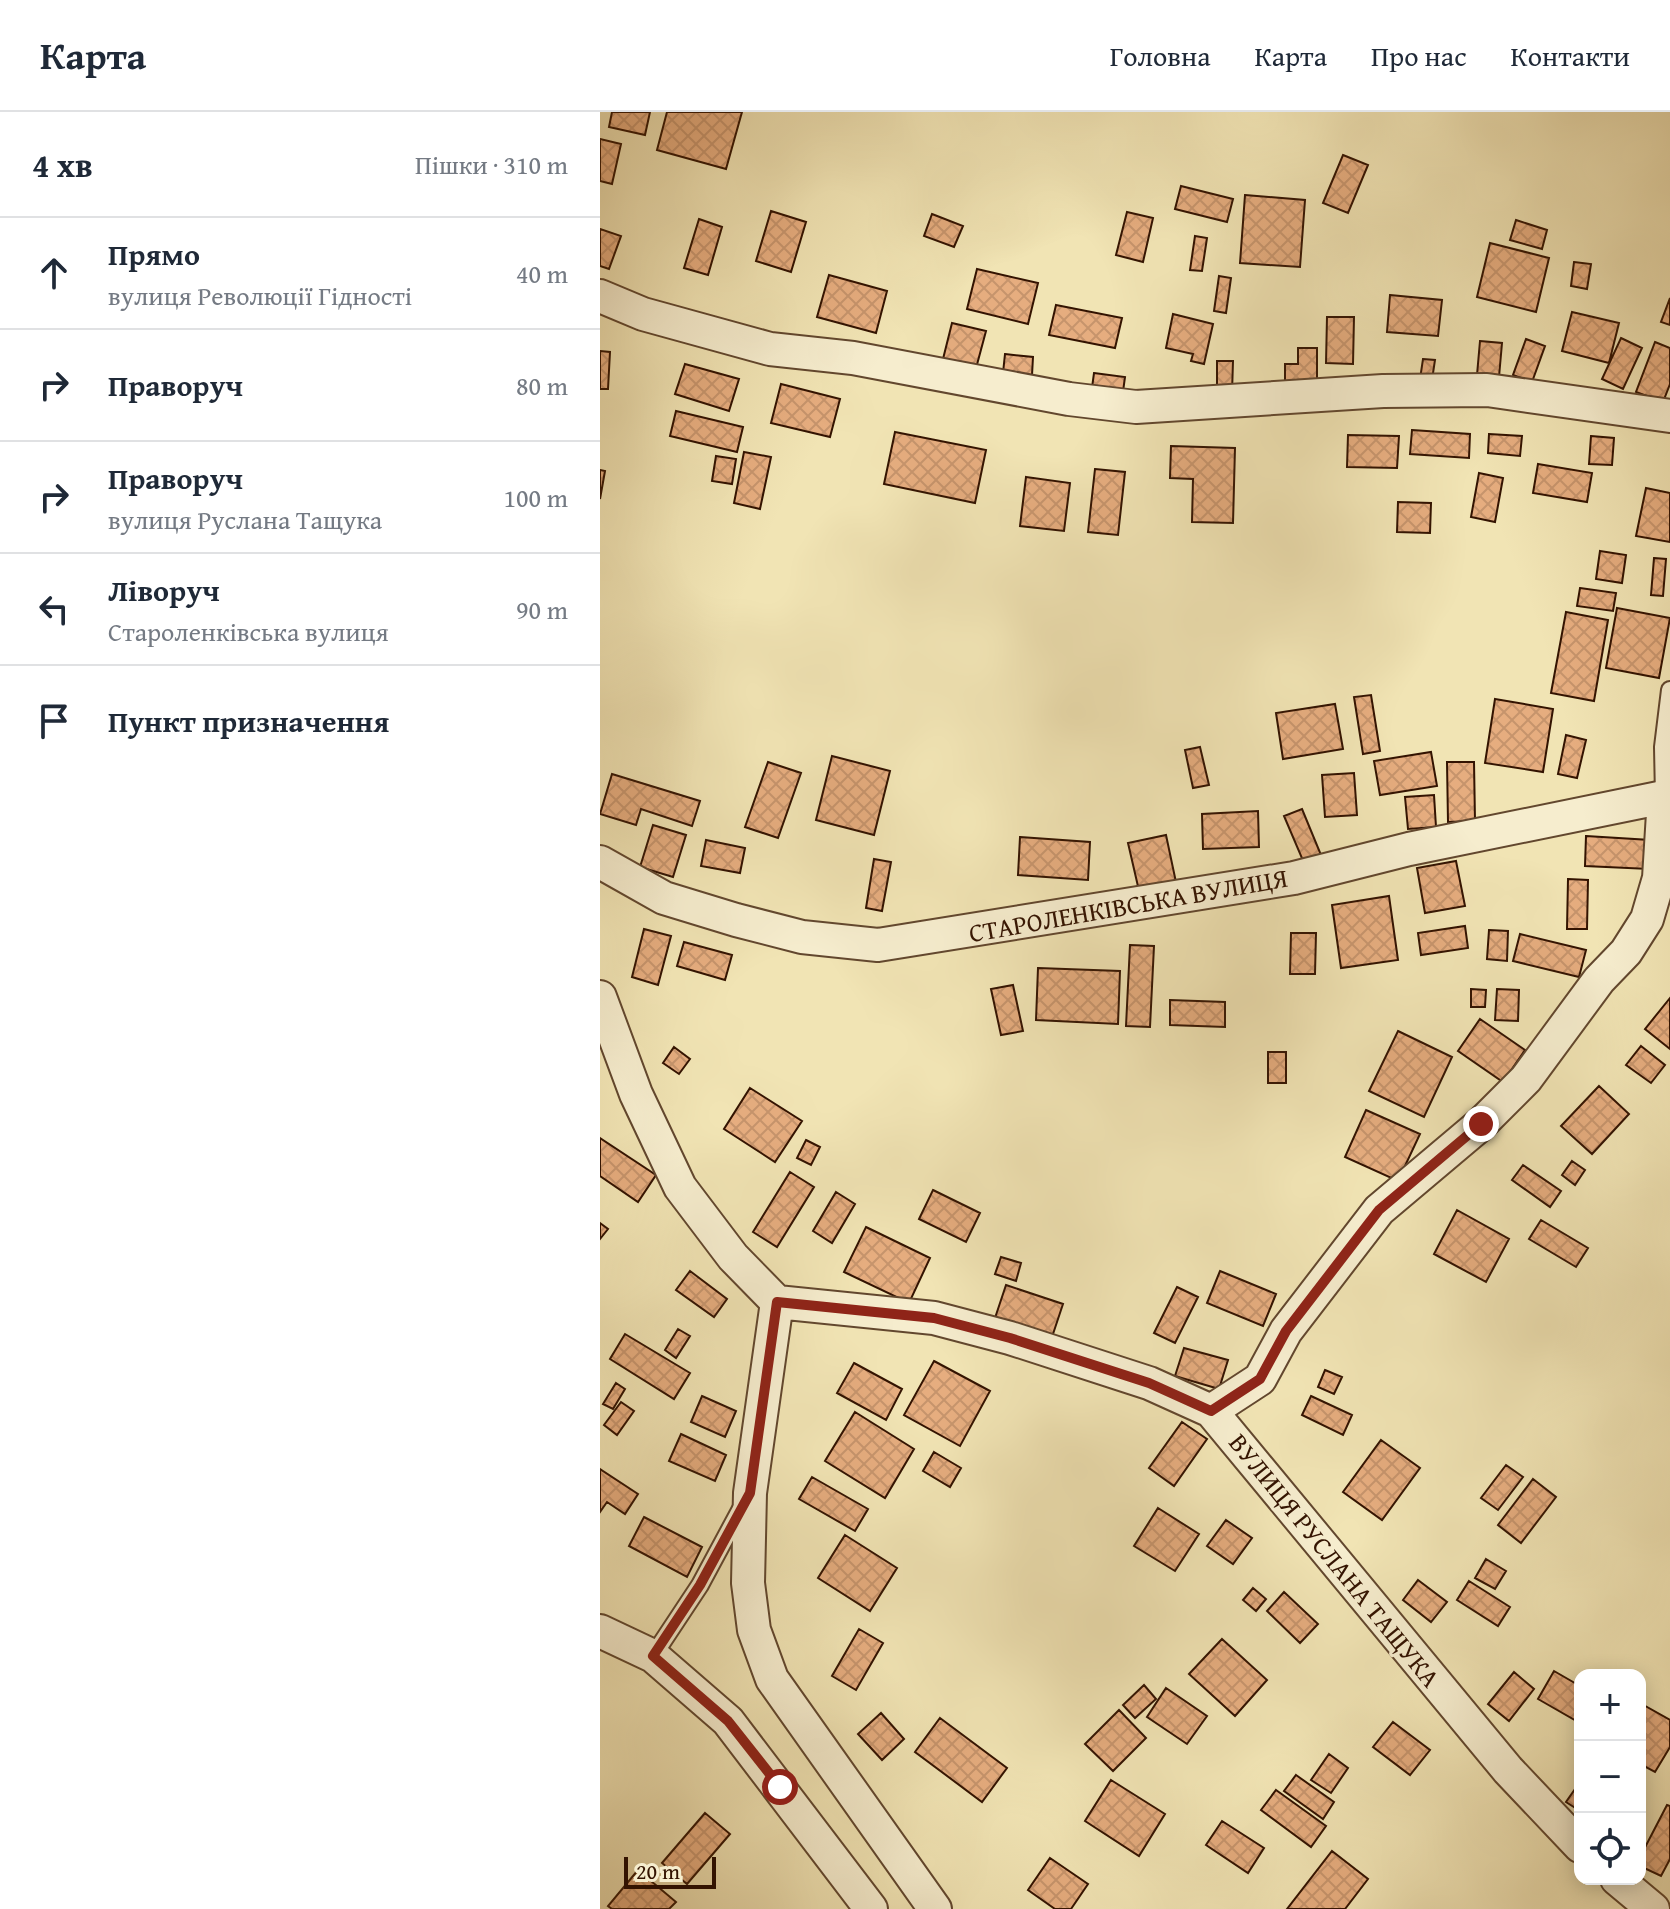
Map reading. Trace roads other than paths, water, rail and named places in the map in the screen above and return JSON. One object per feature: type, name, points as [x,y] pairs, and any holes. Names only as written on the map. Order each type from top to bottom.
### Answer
[{"type":"street","points":[[600,296],[643,314],[770,349],[853,358],[1069,399],[1123,405],[1210,404],[1383,391],[1487,390],[1670,416]]},
{"type":"street","points":[[1211,1411],[1260,1379],[1286,1331],[1379,1210],[1481,1124],[1526,1079],[1599,980],[1626,952],[1647,919],[1659,878],[1667,797]]},
{"type":"street","name":"СТАРОЛЕНКІВСЬКА ВУЛИЦЯ","points":[[600,862],[664,898],[722,916],[802,937],[878,945],[1294,878],[1409,849],[1667,797]]},
{"type":"street","points":[[600,997],[636,1094],[680,1187],[733,1257],[777,1302],[750,1493],[748,1583],[754,1630],[772,1679],[935,1909]]},
{"type":"street","name":"ВУЛИЦЯ РУСЛАНА ТАЩУКА","points":[[777,1302],[934,1318],[1010,1338],[1149,1383],[1211,1411],[1508,1770],[1574,1840]]},
{"type":"street","points":[[600,1631],[653,1656],[728,1721],[871,1909]]},
{"type":"street","points":[[1624,1885],[1653,1909]]},
{"type":"lane","points":[[1667,797],[1663,747],[1670,690]]},
{"type":"lane","points":[[653,1656],[700,1585],[750,1493]]}]
